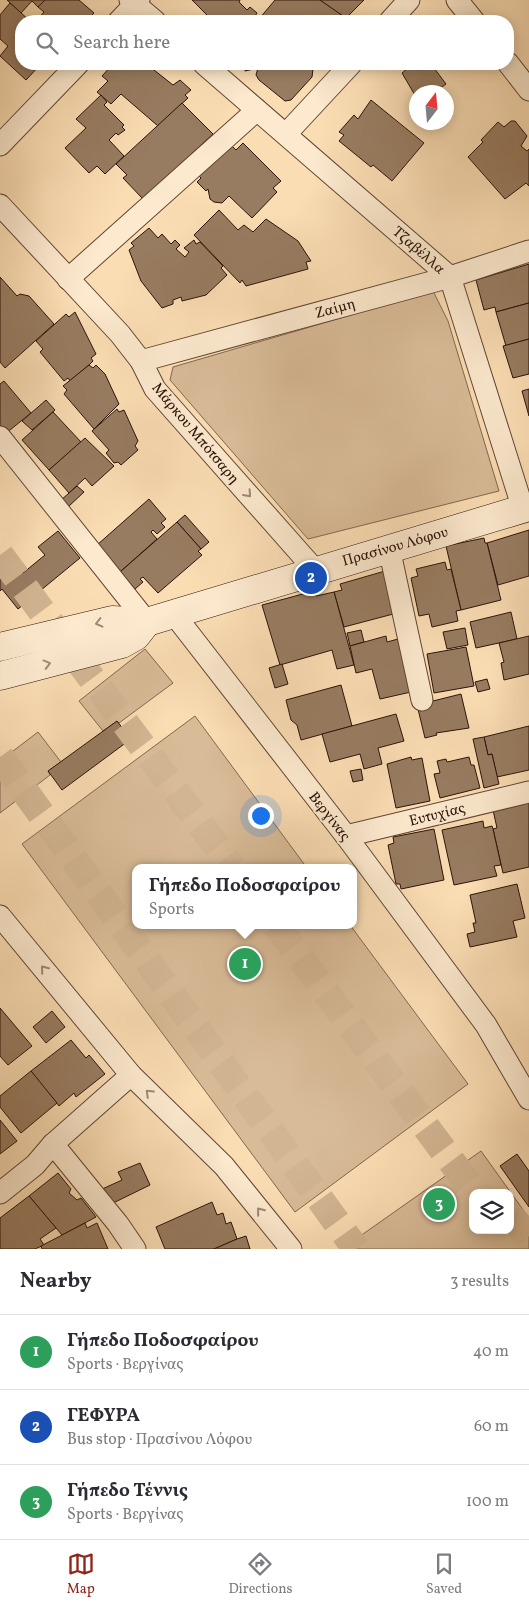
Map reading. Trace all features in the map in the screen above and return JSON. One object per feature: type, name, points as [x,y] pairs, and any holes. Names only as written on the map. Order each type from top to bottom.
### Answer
[{"type":"street","points":[[395,15],[409,0]]},
{"type":"street","points":[[457,0],[469,15]]},
{"type":"street","points":[[124,15],[135,1],[149,15]]},
{"type":"street","points":[[0,145],[72,70]]},
{"type":"street","name":"Τζαβέλλα","points":[[211,70],[450,277],[526,508]]},
{"type":"street","points":[[286,134],[345,70]]},
{"type":"street","points":[[513,70],[529,90]]},
{"type":"street","points":[[68,279],[258,110]]},
{"type":"street","name":"Μάρκου Μπότσαρη","points":[[0,205],[120,334],[141,361],[155,389],[315,570]]},
{"type":"street","name":"Ζαίμη","points":[[141,361],[450,277],[529,251]]},
{"type":"street","points":[[0,438],[147,622]]},
{"type":"street","name":"Πρασίνου Λόφου","points":[[0,647],[112,620],[147,622],[526,508]]},
{"type":"street","points":[[389,548],[422,700]]},
{"type":"street","name":"Βεργίνας","points":[[173,613],[346,836],[486,1025],[529,1099]]},
{"type":"street","name":"Πρασίνου Λόφου","points":[[0,676],[122,644],[136,636],[147,622]]},
{"type":"street","name":"Ευτυχίας","points":[[346,836],[529,792]]},
{"type":"street","points":[[0,916],[131,1075],[224,1166],[290,1249]]},
{"type":"street","points":[[0,1193],[35,1165],[53,1144],[131,1075]]},
{"type":"street","points":[[53,1144],[118,1224],[135,1249]]},
{"type":"shaded area","points":[[433,291],[448,321],[499,491],[308,539],[170,380],[173,367]]},
{"type":"shaded area","points":[[145,649],[173,683],[119,723],[117,721],[103,731],[79,701]]},
{"type":"shaded area","points":[[195,716],[304,864],[132,864],[132,929],[353,929],[468,1084],[295,1212],[22,844]]},
{"type":"shaded area","points":[[38,732],[61,762],[48,771],[50,775],[0,813],[0,761]]},
{"type":"shaded area","points":[[481,1151],[508,1189],[469,1189],[469,1234],[514,1234],[514,1197],[529,1218],[529,1249],[348,1249],[346,1246]]},
{"type":"building","points":[[7,0],[45,0],[38,7],[32,1],[21,13]]},
{"type":"building","points":[[45,0],[79,0],[94,13],[92,15],[41,15],[44,12],[38,7]]},
{"type":"building","points":[[192,0],[240,0],[239,2],[247,10],[250,7],[257,13],[256,15],[207,15]]},
{"type":"building","points":[[275,0],[320,0],[341,14],[340,15],[262,15]]},
{"type":"building","points":[[320,0],[364,0],[349,15],[342,15]]},
{"type":"building","points":[[10,3],[23,15],[15,15],[15,70],[0,56],[8,46],[0,39],[0,15]]},
{"type":"building","points":[[15,70],[35,70],[26,80]]},
{"type":"building","points":[[108,70],[154,70],[173,85],[180,80],[191,90],[185,95],[188,98],[158,126],[121,94],[111,104],[97,92],[108,81],[102,76]]},
{"type":"building","points":[[257,70],[313,70],[312,77],[291,100],[285,101],[259,80],[256,75]]},
{"type":"building","points":[[406,70],[436,70],[446,84],[445,85],[409,85],[402,73]]},
{"type":"building","points":[[101,95],[107,102],[104,105],[124,125],[122,127],[125,130],[118,135],[116,133],[109,140],[124,156],[105,174],[97,166],[89,173],[65,148],[86,128],[76,119]]},
{"type":"building","points":[[371,100],[424,143],[392,181],[339,141],[344,135],[339,132],[354,115],[358,119]]},
{"type":"building","points":[[182,103],[213,134],[143,199],[123,178],[127,175],[116,164]]},
{"type":"building","points":[[511,121],[515,121],[527,136],[521,146],[527,151],[529,149],[529,186],[526,183],[505,199],[468,157],[483,142],[481,140],[498,122],[504,127]]},
{"type":"building","points":[[243,143],[281,181],[273,188],[277,192],[252,218],[229,196],[222,203],[214,202],[210,199],[208,189],[206,191],[197,182],[201,178],[199,176],[231,145],[236,150]]},
{"type":"building","points":[[219,210],[238,230],[244,225],[253,232],[266,219],[298,241],[311,261],[306,262],[308,269],[246,286],[242,280],[240,283],[194,235]]},
{"type":"building","points":[[149,228],[158,238],[162,234],[171,244],[175,240],[180,245],[176,249],[185,257],[189,252],[184,248],[194,240],[196,244],[200,242],[223,266],[221,268],[227,275],[206,295],[182,301],[181,297],[173,300],[173,304],[162,308],[141,281],[129,250],[134,246],[131,243]]},
{"type":"building","points":[[529,264],[529,303],[496,312],[495,307],[484,310],[476,280]]},
{"type":"building","points":[[0,277],[17,296],[20,294],[29,296],[54,324],[5,368],[0,362]]},
{"type":"building","points":[[529,303],[529,339],[506,346],[496,312]]},
{"type":"building","points":[[75,312],[96,354],[91,358],[93,361],[89,365],[70,381],[68,378],[64,381],[40,352],[43,349],[36,341],[66,314],[69,317]]},
{"type":"building","points":[[529,339],[529,374],[513,378],[503,346]]},
{"type":"building","points":[[89,365],[93,368],[96,365],[105,374],[119,404],[94,429],[64,394],[67,390],[63,386]]},
{"type":"building","points":[[4,381],[31,413],[5,434],[0,428],[0,384]]},
{"type":"building","points":[[529,389],[529,416],[522,391]]},
{"type":"building","points":[[46,400],[55,410],[32,430],[22,421]]},
{"type":"building","points":[[117,409],[119,412],[124,410],[138,441],[135,446],[138,450],[121,465],[118,462],[114,463],[106,453],[109,450],[92,431]]},
{"type":"building","points":[[53,412],[81,442],[49,470],[22,440]]},
{"type":"building","points":[[85,438],[114,466],[92,486],[85,478],[69,493],[49,470]]},
{"type":"building","points":[[77,486],[84,492],[68,507],[61,500]]},
{"type":"building","points":[[149,499],[166,519],[161,523],[165,527],[157,534],[153,530],[151,532],[157,539],[120,572],[97,545]]},
{"type":"building","points":[[185,515],[209,542],[201,549],[177,522]]},
{"type":"building","points":[[177,522],[201,549],[198,551],[202,555],[158,593],[143,577],[140,579],[143,582],[135,589],[120,572]]},
{"type":"building","points":[[529,530],[529,576],[498,585],[487,543]]},
{"type":"building","points":[[58,531],[80,558],[18,609],[2,589],[0,591],[0,559],[7,553],[23,573],[45,555],[38,547]]},
{"type":"building","points":[[484,538],[485,543],[487,543],[501,600],[461,610],[446,546]]},
{"type":"building","points":[[445,562],[447,570],[451,569],[461,610],[456,611],[458,621],[432,627],[429,614],[419,616],[411,578],[418,576],[416,569]]},
{"type":"building","points":[[385,571],[397,613],[344,627],[334,592],[342,590],[340,584]]},
{"type":"building","points":[[314,591],[316,596],[334,592],[354,665],[337,669],[332,650],[280,665],[262,605]]},
{"type":"building","points":[[511,612],[517,639],[476,648],[470,622]]},
{"type":"building","points":[[465,628],[468,645],[447,649],[443,632]]},
{"type":"building","points":[[361,630],[364,642],[350,646],[347,633]]},
{"type":"building","points":[[386,636],[387,642],[398,639],[401,652],[406,658],[411,692],[380,699],[372,669],[356,673],[350,646]]},
{"type":"building","points":[[529,636],[529,674],[504,680],[501,663],[504,662],[499,643]]},
{"type":"building","points":[[466,647],[474,686],[434,693],[427,654]]},
{"type":"building","points":[[282,664],[288,684],[275,688],[269,668]]},
{"type":"building","points":[[487,679],[490,689],[478,692],[475,682]]},
{"type":"building","points":[[341,685],[352,726],[301,740],[297,725],[291,720],[286,700]]},
{"type":"building","points":[[461,694],[469,728],[436,733],[437,735],[425,738],[417,705]]},
{"type":"building","points":[[396,714],[404,741],[378,748],[382,764],[364,769],[360,754],[330,762],[322,734]]},
{"type":"building","points":[[117,721],[131,739],[62,790],[48,771]]},
{"type":"building","points":[[529,726],[529,770],[497,777],[492,754],[488,755],[484,737]]},
{"type":"building","points":[[484,737],[488,755],[492,754],[499,784],[484,788],[473,739]]},
{"type":"building","points":[[411,757],[412,760],[422,758],[430,801],[396,808],[387,764]]},
{"type":"building","points":[[469,757],[471,765],[474,765],[480,788],[440,798],[434,774],[440,773],[437,761],[446,759],[447,762]]},
{"type":"building","points":[[361,769],[363,780],[353,782],[350,771]]},
{"type":"building","points":[[529,802],[529,867],[503,873],[493,829],[497,828],[493,810]]},
{"type":"building","points":[[483,821],[484,828],[492,826],[493,829],[501,865],[494,866],[497,876],[454,885],[442,830]]},
{"type":"building","points":[[434,829],[444,880],[401,889],[400,884],[396,884],[388,845],[394,843],[393,837]]},
{"type":"building","points":[[517,884],[525,918],[513,921],[517,937],[470,947],[467,934],[475,932],[473,923],[476,923],[470,895]]},
{"type":"building","points":[[0,1008],[32,1046],[8,1065],[0,1056]]},
{"type":"building","points":[[52,1011],[65,1027],[46,1043],[33,1027]]},
{"type":"building","points":[[71,1040],[86,1058],[89,1055],[105,1074],[76,1097],[74,1093],[59,1106],[31,1071]]},
{"type":"building","points":[[31,1071],[57,1103],[21,1133],[0,1107],[0,1096]]},
{"type":"building","points":[[0,1120],[17,1141],[0,1154]]},
{"type":"building","points":[[517,1154],[529,1171],[529,1207],[500,1166]]},
{"type":"building","points":[[140,1163],[150,1185],[109,1205],[100,1190],[122,1180],[118,1172]]},
{"type":"building","points":[[58,1173],[71,1189],[69,1193],[77,1200],[81,1198],[96,1217],[62,1235],[29,1196]]},
{"type":"building","points":[[29,1196],[56,1228],[40,1239],[44,1245],[35,1249],[0,1249],[0,1218]]},
{"type":"building","points":[[212,1202],[217,1215],[223,1213],[226,1224],[231,1222],[237,1239],[214,1249],[165,1249],[156,1227]]},
{"type":"building","points":[[85,1223],[87,1228],[97,1223],[108,1249],[42,1249],[41,1246]]},
{"type":"building","points":[[246,1236],[250,1249],[214,1249],[237,1239]]},
{"type":"tunnel","points":[[0,555],[230,864]]},
{"type":"tunnel","points":[[0,757],[356,1249]]},
{"type":"tunnel","points":[[279,929],[472,1189]]},
{"type":"tunnel","points":[[514,1220],[529,1236]]},
{"type":"place","name":"ΓΕΦΥΡΑ","points":[[311,578]]},
{"type":"place","name":"Γήπεδο Ποδοσφαίρου","points":[[245,964]]},
{"type":"place","name":"Γήπεδο Τέννις","points":[[439,1204]]}]
